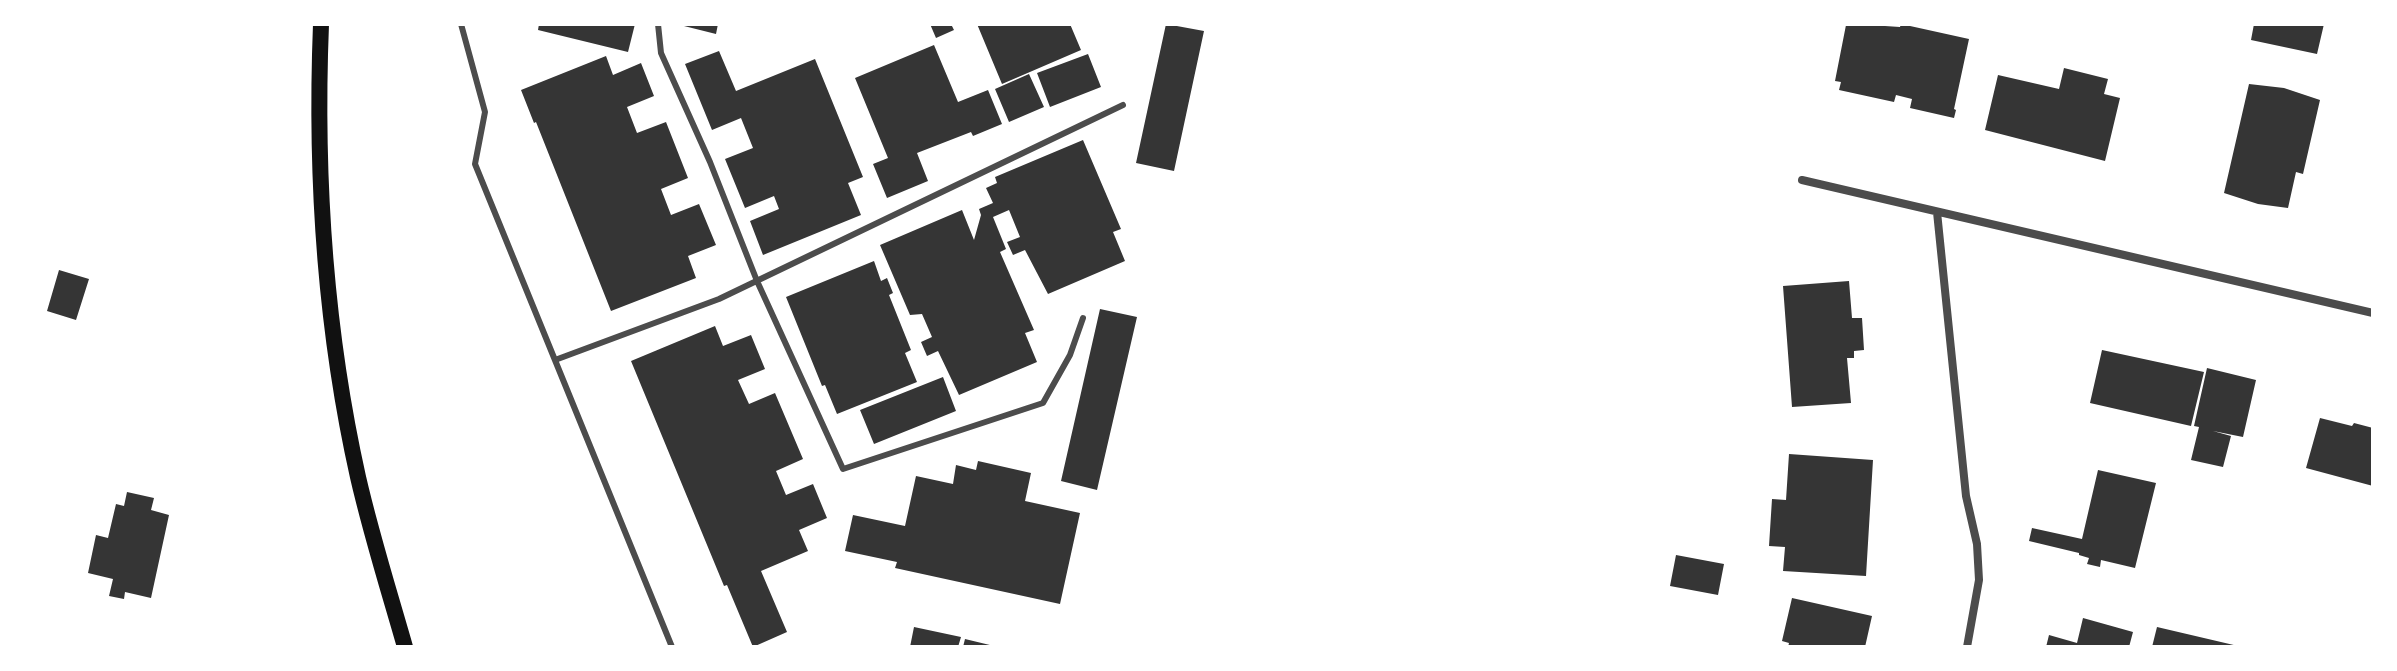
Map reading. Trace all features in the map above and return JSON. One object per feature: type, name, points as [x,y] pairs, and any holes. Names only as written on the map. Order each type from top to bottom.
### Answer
[{"type":"main road","points":[[321,24],[318,105],[323,231],[336,355],[358,477],[405,647]]},
{"type":"street","points":[[1802,180],[2373,313]]},
{"type":"street","points":[[1937,212],[1966,496],[1977,544],[1979,580],[1967,647]]},
{"type":"lane","points":[[461,24],[485,112],[475,164],[672,647]]},
{"type":"lane","points":[[658,24],[661,53],[710,162],[757,281],[843,469],[1043,403],[1070,355],[1083,318]]},
{"type":"lane","points":[[555,360],[719,299],[1123,105]]},
{"type":"building","points":[[539,24],[635,24],[628,52],[538,30]]},
{"type":"building","points":[[676,24],[718,24],[716,34]]},
{"type":"building","points":[[930,24],[951,24],[954,30],[936,38]]},
{"type":"building","points":[[977,24],[1070,24],[1081,50],[1002,84]]},
{"type":"building","points":[[1166,24],[1204,31],[1174,171],[1136,163]]},
{"type":"building","points":[[1901,24],[1969,39],[1954,118],[1910,108],[1912,99],[1896,95],[1894,102],[1839,90],[1841,82],[1835,81],[1846,25],[1900,27]]},
{"type":"building","points":[[2254,24],[2324,24],[2317,54],[2251,40]]},
{"type":"building","points":[[934,45],[958,102],[988,90],[1002,124],[973,136],[971,132],[917,153],[928,181],[887,198],[873,164],[888,158],[855,78]]},
{"type":"building","points":[[719,51],[736,91],[815,59],[863,177],[848,183],[861,215],[763,255],[750,221],[779,209],[774,196],[745,208],[725,159],[753,148],[741,118],[712,130],[685,64]]},
{"type":"building","points":[[1088,54],[1101,87],[1050,107],[1037,73]]},
{"type":"building","points":[[606,56],[613,75],[641,63],[654,96],[627,107],[637,133],[666,122],[688,178],[661,189],[671,215],[699,204],[716,245],[688,256],[696,278],[611,311],[521,90]]},
{"type":"building","points":[[2064,68],[2108,79],[2104,94],[2120,98],[2105,161],[1985,130],[1998,75],[2059,89]]},
{"type":"building","points":[[1029,74],[1044,107],[1009,122],[995,89]]},
{"type":"building","points":[[2249,84],[2284,88],[2320,100],[2303,174],[2296,172],[2288,208],[2258,204],[2224,193]]},
{"type":"building","points":[[1083,140],[1121,229],[1113,232],[1125,261],[1048,294],[1025,250],[1013,255],[1007,242],[1020,237],[1009,210],[993,217],[1006,249],[1000,252],[1034,330],[1025,333],[1037,362],[959,395],[938,351],[927,356],[921,342],[932,337],[922,314],[910,315],[880,245],[962,210],[974,240],[981,215],[979,209],[993,203],[986,188],[997,183],[995,177]]},
{"type":"building","points":[[874,261],[881,281],[887,278],[893,293],[889,295],[911,350],[905,353],[917,382],[837,414],[825,385],[822,386],[786,297]]},
{"type":"building","points":[[59,270],[89,279],[76,320],[47,311]]},
{"type":"building","points":[[1849,281],[1852,318],[1862,318],[1864,350],[1854,351],[1854,358],[1847,358],[1851,403],[1792,407],[1783,286]]},
{"type":"building","points":[[1100,309],[1137,317],[1097,490],[1061,481]]},
{"type":"building","points":[[715,326],[723,346],[751,335],[765,369],[738,380],[749,404],[775,393],[803,459],[776,471],[786,495],[813,484],[827,518],[799,530],[808,551],[761,571],[787,632],[753,647],[727,585],[724,586],[631,361]]},
{"type":"building","points":[[2102,350],[2204,372],[2191,426],[2090,403]]},
{"type":"building","points":[[2207,368],[2256,380],[2243,437],[2213,431],[2231,436],[2223,467],[2191,460],[2199,427],[2194,426]]},
{"type":"building","points":[[943,377],[956,411],[874,444],[860,410]]},
{"type":"building","points":[[2320,418],[2373,428],[2373,486],[2306,468]]},
{"type":"building","points":[[1789,454],[1873,460],[1866,576],[1783,571],[1785,547],[1769,546],[1772,499],[1786,500]]},
{"type":"building","points":[[978,461],[1031,473],[1025,501],[1080,513],[1060,604],[895,568],[897,562],[845,551],[853,515],[905,526],[916,476],[953,484],[956,465],[976,470]]},
{"type":"building","points":[[2098,470],[2156,483],[2135,568],[2101,560],[2100,567],[2087,564],[2089,558],[2079,553],[2029,541],[2032,528],[2082,539]]},
{"type":"building","points":[[127,492],[154,498],[151,510],[169,515],[151,598],[125,592],[124,599],[109,596],[113,579],[88,573],[96,535],[108,538],[116,504],[124,506]]},
{"type":"building","points":[[1676,555],[1724,564],[1718,595],[1670,586]]},
{"type":"building","points":[[1792,598],[1872,616],[1865,647],[1788,647],[1789,643],[1782,641]]},
{"type":"building","points":[[2083,618],[2133,632],[2129,647],[2046,647],[2049,635],[2077,643]]},
{"type":"building","points":[[914,627],[961,637],[958,647],[910,647]]},
{"type":"building","points":[[2157,627],[2238,646],[2238,647],[2152,647]]},
{"type":"building","points":[[965,639],[994,646],[994,647],[963,647]]}]
